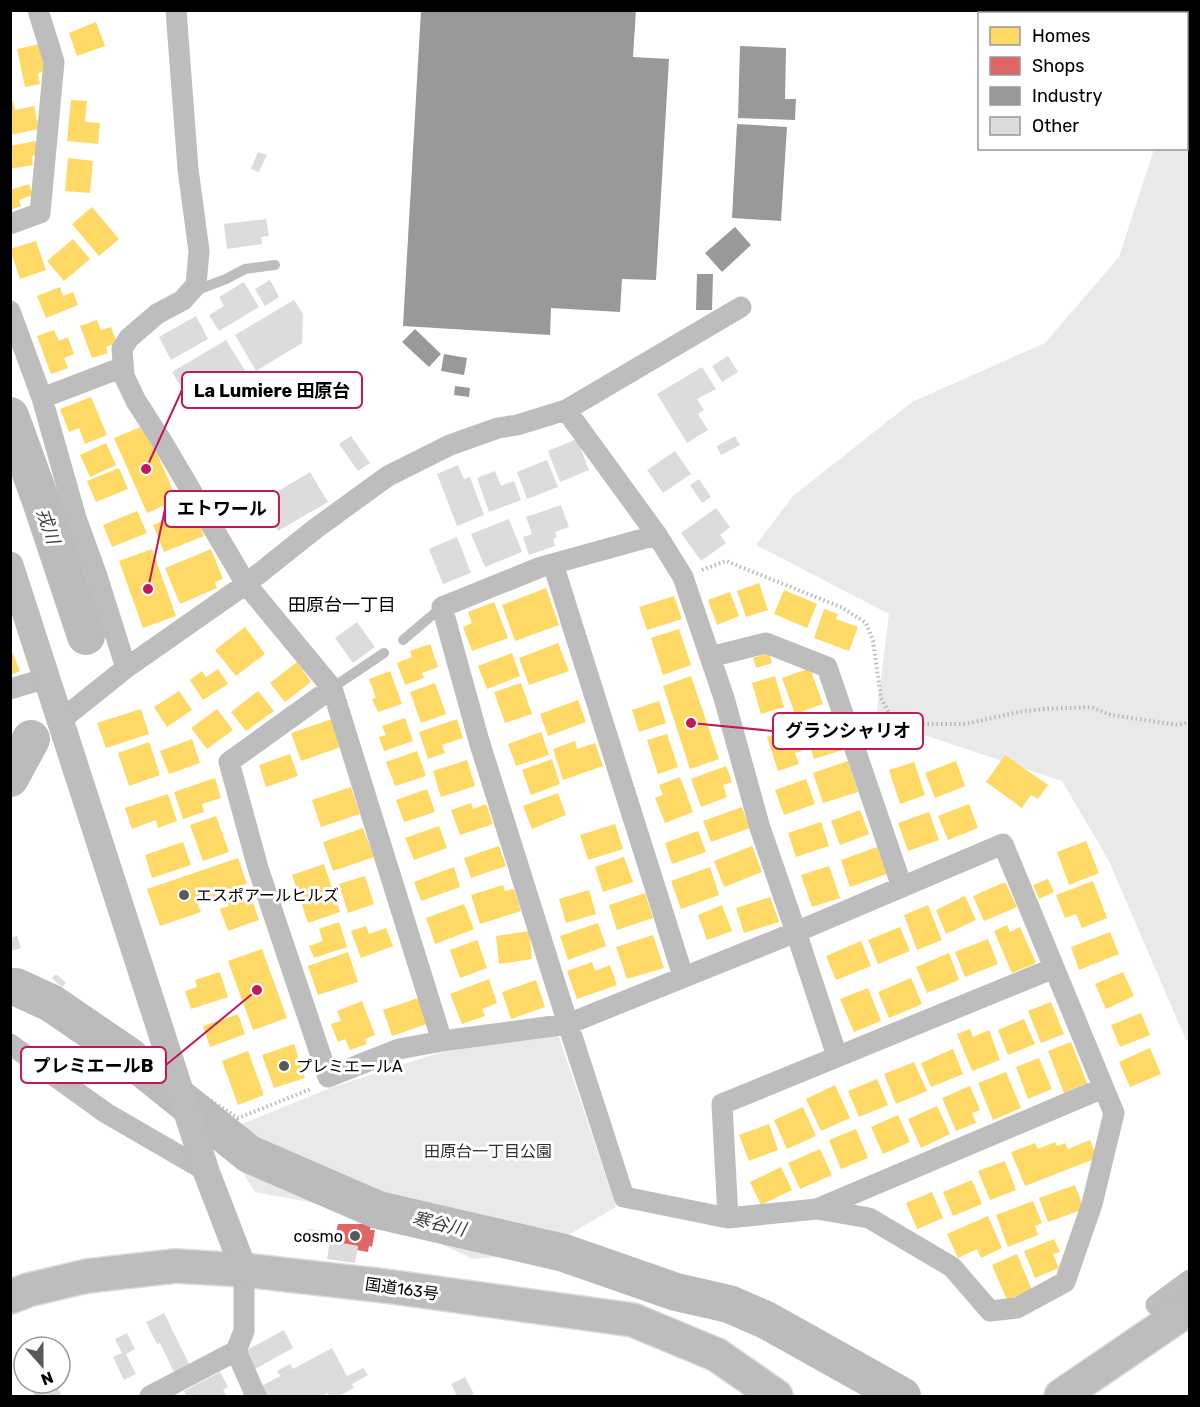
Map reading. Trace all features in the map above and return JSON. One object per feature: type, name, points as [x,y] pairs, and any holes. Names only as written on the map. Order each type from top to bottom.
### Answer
[{"type":"highway","name":"国道163号","points":[[10,1297],[28,1290],[87,1276],[175,1266],[244,1270],[386,1286],[633,1320],[717,1355],[776,1396]]},
{"type":"highway","points":[[1061,1396],[1190,1308]]},
{"type":"street","points":[[10,224],[40,213],[54,62],[38,10]]},
{"type":"street","points":[[176,10],[188,169],[200,251],[196,285],[183,300],[157,314],[129,338],[122,349],[124,376],[136,401],[246,584],[333,688],[442,1041]]},
{"type":"street","points":[[61,720],[126,668],[246,584],[315,529],[388,476],[450,445],[498,428],[518,425],[566,410],[741,307]]},
{"type":"street","points":[[10,311],[42,398],[76,518],[126,668]]},
{"type":"street","points":[[42,398],[123,367]]},
{"type":"street","points":[[566,410],[657,536],[683,577],[724,698],[760,828],[837,1056]]},
{"type":"street","points":[[333,688],[229,762],[258,868],[328,1077],[399,1049],[568,1024],[796,932],[1002,844],[1113,1113],[1092,1204],[1065,1282],[1017,1308],[990,1311],[952,1267],[868,1218],[817,1209],[728,1218],[624,1197],[568,1024],[478,741],[442,607],[541,567],[657,536]]},
{"type":"street","points":[[553,564],[683,976]]},
{"type":"street","points":[[10,565],[190,1124],[244,1270],[244,1331],[236,1351],[150,1396]]},
{"type":"street","points":[[710,657],[766,643],[827,667],[902,887]]},
{"type":"street","points":[[10,689],[47,678]]},
{"type":"street","points":[[728,1218],[722,1104],[1054,968]]},
{"type":"street","points":[[10,1044],[106,1113],[206,1171]]},
{"type":"street","points":[[817,1209],[1103,1088]]},
{"type":"street","points":[[1156,1305],[1190,1280]]},
{"type":"street","points":[[236,1351],[256,1396]]},
{"type":"lane","points":[[189,293],[245,269],[275,266]]},
{"type":"lane","points":[[403,640],[442,607]]},
{"type":"lane","points":[[333,688],[384,653]]},
{"type":"path","points":[[683,577],[726,561],[843,608],[866,623],[873,641],[881,698],[891,716],[907,724],[965,724],[1019,712],[1091,707],[1111,715],[1178,725],[1190,722]]},
{"type":"path","points":[[202,1094],[238,1118],[317,1087],[328,1077]]},
{"type":"green space","points":[[1189,11],[1189,1040],[1186,1040],[1109,861],[1062,781],[876,719],[889,614],[756,545],[793,496],[912,402],[1045,343],[1119,257],[1154,150],[1188,150],[1188,12],[1097,12]]},
{"type":"green space","name":"田原台一丁目公園","points":[[558,1034],[616,1207],[536,1254],[473,1259],[407,1228],[331,1206],[255,1192],[230,1152],[232,1128],[333,1087],[438,1053]]},
{"type":"building: Homes","points":[[96,22],[105,46],[77,56],[69,33]]},
{"type":"building: Homes","points":[[40,44],[46,71],[38,73],[40,84],[25,87],[17,49]]},
{"type":"building: Homes","points":[[71,100],[87,101],[85,122],[100,123],[98,144],[67,141]]},
{"type":"building: Homes","points":[[13,101],[15,110],[34,106],[39,129],[10,135],[10,102]]},
{"type":"building: Homes","points":[[36,141],[38,154],[32,156],[33,165],[10,169],[10,146]]},
{"type":"building: Homes","points":[[68,158],[93,161],[90,193],[65,191]]},
{"type":"building: Homes","points":[[29,184],[33,195],[19,200],[21,206],[10,210],[10,190]]},
{"type":"building: Homes","points":[[92,207],[119,239],[99,256],[72,224]]},
{"type":"building: Homes","points":[[73,239],[90,259],[64,281],[47,261]]},
{"type":"building: Homes","points":[[36,241],[46,270],[20,279],[10,249]]},
{"type":"building: Homes","points":[[60,287],[63,296],[73,292],[78,305],[46,318],[37,296]]},
{"type":"building: Homes","points":[[97,320],[101,330],[111,327],[117,343],[106,347],[108,353],[92,358],[80,326]]},
{"type":"building: Homes","points":[[54,330],[59,341],[68,337],[74,354],[64,358],[68,368],[51,374],[37,336]]},
{"type":"building: Homes","points":[[91,397],[107,435],[85,444],[79,428],[69,432],[60,409]]},
{"type":"building: Homes","points":[[145,425],[177,500],[147,513],[114,438]]},
{"type":"building: Homes","points":[[106,443],[116,465],[90,477],[80,455]]},
{"type":"building: Homes","points":[[119,468],[128,489],[96,502],[87,481]]},
{"type":"building: Homes","points":[[137,511],[147,533],[112,547],[103,525]]},
{"type":"building: Homes","points":[[184,512],[188,523],[197,519],[204,536],[164,552],[153,525]]},
{"type":"building: Homes","points":[[152,549],[176,616],[143,628],[119,561]]},
{"type":"building: Homes","points":[[211,549],[223,579],[215,582],[217,588],[180,604],[165,568]]},
{"type":"building: Homes","points":[[759,583],[768,610],[746,617],[737,591]]},
{"type":"building: Homes","points":[[546,588],[559,625],[515,641],[502,605]]},
{"type":"building: Homes","points":[[784,590],[817,604],[807,628],[774,614]]},
{"type":"building: Homes","points":[[730,592],[739,616],[717,625],[708,600]]},
{"type":"building: Homes","points":[[674,596],[682,619],[647,630],[639,607]]},
{"type":"building: Homes","points":[[494,602],[508,638],[472,651],[463,627],[472,623],[468,612]]},
{"type":"building: Homes","points":[[824,609],[838,614],[836,619],[858,627],[849,651],[814,638]]},
{"type":"building: Homes","points":[[245,627],[265,654],[236,676],[215,650]]},
{"type":"building: Homes","points":[[679,629],[691,665],[663,675],[651,638]]},
{"type":"building: Homes","points":[[558,643],[569,671],[529,685],[519,658]]},
{"type":"building: Homes","points":[[430,644],[438,667],[422,673],[424,678],[405,685],[397,663],[412,657],[410,651]]},
{"type":"building: Homes","points":[[10,647],[20,671],[10,675]]},
{"type":"building: Homes","points":[[512,653],[520,676],[487,689],[478,666]]},
{"type":"building: Homes","points":[[769,653],[772,663],[756,668],[753,658]]},
{"type":"building: Homes","points":[[297,662],[311,682],[285,702],[270,683]]},
{"type":"building: Homes","points":[[810,668],[823,704],[795,714],[782,678]]},
{"type":"building: Homes","points":[[218,669],[228,684],[203,700],[190,680],[202,671],[206,677]]},
{"type":"building: Homes","points":[[390,671],[402,704],[378,712],[372,699],[376,698],[369,679]]},
{"type":"building: Homes","points":[[691,676],[719,759],[690,769],[663,686]]},
{"type":"building: Homes","points":[[775,676],[784,707],[761,714],[752,683]]},
{"type":"building: Homes","points":[[435,683],[446,714],[421,723],[410,692]]},
{"type":"building: Homes","points":[[521,683],[532,714],[505,723],[494,692]]},
{"type":"building: Homes","points":[[179,691],[192,710],[167,727],[154,707]]},
{"type":"building: Homes","points":[[258,691],[274,711],[246,731],[231,712]]},
{"type":"building: Homes","points":[[578,700],[586,722],[548,736],[540,714]]},
{"type":"building: Homes","points":[[659,701],[666,723],[639,732],[632,710]]},
{"type":"building: Homes","points":[[141,709],[149,734],[106,748],[97,723]]},
{"type":"building: Homes","points":[[217,709],[233,730],[207,749],[191,728]]},
{"type":"building: Homes","points":[[335,718],[344,746],[301,761],[291,733]]},
{"type":"building: Homes","points":[[405,718],[413,741],[384,751],[379,737],[386,735],[382,726]]},
{"type":"building: Homes","points":[[457,719],[463,738],[442,745],[445,753],[428,759],[419,732]]},
{"type":"building: Homes","points":[[816,719],[820,730],[835,726],[843,750],[814,759],[803,723]]},
{"type":"building: Homes","points":[[794,727],[802,751],[795,753],[799,764],[778,771],[767,737]]},
{"type":"building: Homes","points":[[541,732],[549,755],[516,766],[508,744]]},
{"type":"building: Homes","points":[[667,734],[678,767],[658,774],[647,740]]},
{"type":"building: Homes","points":[[192,739],[200,763],[169,774],[160,751]]},
{"type":"building: Homes","points":[[575,741],[577,749],[595,743],[603,766],[563,780],[553,749]]},
{"type":"building: Homes","points":[[149,742],[160,775],[129,786],[118,753]]},
{"type":"building: Homes","points":[[417,751],[426,776],[395,786],[386,762]]},
{"type":"building: Homes","points":[[290,754],[298,776],[266,787],[259,765]]},
{"type":"building: Homes","points":[[1005,755],[1048,785],[1038,799],[1031,795],[1022,808],[986,782]]},
{"type":"building: Homes","points":[[552,759],[560,784],[531,795],[522,770]]},
{"type":"building: Homes","points":[[467,760],[475,786],[441,797],[433,771]]},
{"type":"building: Homes","points":[[848,761],[858,792],[823,803],[813,773]]},
{"type":"building: Homes","points":[[956,761],[965,786],[935,798],[925,773]]},
{"type":"building: Homes","points":[[914,762],[925,795],[900,804],[889,770]]},
{"type":"building: Homes","points":[[726,766],[732,782],[723,785],[727,797],[701,807],[691,779]]},
{"type":"building: Homes","points":[[680,777],[693,812],[665,823],[655,798],[663,795],[659,785]]},
{"type":"building: Homes","points":[[215,778],[221,798],[202,804],[204,812],[183,819],[174,792]]},
{"type":"building: Homes","points":[[806,779],[815,804],[784,815],[775,790]]},
{"type":"building: Homes","points":[[351,787],[360,814],[321,827],[312,800]]},
{"type":"building: Homes","points":[[427,789],[435,812],[404,822],[396,800]]},
{"type":"building: Homes","points":[[558,793],[566,815],[532,829],[523,806]]},
{"type":"building: Homes","points":[[168,794],[177,821],[158,828],[156,820],[132,829],[125,808]]},
{"type":"building: Homes","points":[[471,803],[473,809],[486,804],[493,824],[460,835],[451,810]]},
{"type":"building: Homes","points":[[969,804],[978,828],[948,840],[938,816]]},
{"type":"building: Homes","points":[[742,807],[750,828],[711,842],[703,821]]},
{"type":"building: Homes","points":[[860,810],[869,834],[840,845],[831,821]]},
{"type":"building: Homes","points":[[929,812],[939,840],[908,851],[898,823]]},
{"type":"building: Homes","points":[[216,816],[229,852],[203,861],[190,825]]},
{"type":"building: Homes","points":[[821,822],[829,846],[796,857],[788,833]]},
{"type":"building: Homes","points":[[615,824],[623,849],[588,860],[580,835]]},
{"type":"building: Homes","points":[[439,826],[447,848],[414,860],[405,838]]},
{"type":"building: Homes","points":[[363,828],[374,857],[333,871],[323,842]]},
{"type":"building: Homes","points":[[698,831],[706,852],[672,864],[665,843]]},
{"type":"building: Homes","points":[[1086,841],[1099,873],[1069,885],[1057,852]]},
{"type":"building: Homes","points":[[183,842],[191,865],[152,878],[145,855]]},
{"type":"building: Homes","points":[[499,846],[506,866],[471,878],[464,858]]},
{"type":"building: Homes","points":[[752,846],[762,872],[724,887],[714,861]]},
{"type":"building: Homes","points":[[877,847],[887,874],[850,887],[841,860]]},
{"type":"building: Homes","points":[[624,857],[633,882],[603,892],[595,867]]},
{"type":"building: Homes","name":"エスポアールヒルズ","points":[[238,858],[247,884],[241,886],[245,899],[251,897],[259,920],[228,931],[220,909],[229,906],[225,893],[197,903],[201,912],[160,926],[147,889]]},
{"type":"building: Homes","points":[[324,864],[340,912],[308,923],[292,875]]},
{"type":"building: Homes","points":[[829,866],[840,898],[812,907],[801,875]]},
{"type":"building: Homes","points":[[454,867],[460,887],[421,901],[414,882]]},
{"type":"building: Homes","points":[[710,867],[719,895],[681,909],[671,881]]},
{"type":"building: Homes","points":[[365,876],[374,904],[348,913],[339,884]]},
{"type":"building: Homes","points":[[1048,879],[1054,892],[1039,899],[1033,885]]},
{"type":"building: Homes","points":[[1093,881],[1107,918],[1082,928],[1076,914],[1065,918],[1056,895]]},
{"type":"building: Homes","points":[[1005,882],[1017,907],[984,921],[973,896]]},
{"type":"building: Homes","points":[[503,885],[505,891],[514,889],[521,911],[480,924],[471,895]]},
{"type":"building: Homes","points":[[589,890],[596,914],[566,923],[559,899]]},
{"type":"building: Homes","points":[[645,893],[653,918],[617,930],[609,905]]},
{"type":"building: Homes","points":[[965,896],[976,920],[946,934],[936,910]]},
{"type":"building: Homes","points":[[770,897],[779,922],[744,933],[736,908]]},
{"type":"building: Homes","points":[[464,904],[474,929],[435,944],[426,918]]},
{"type":"building: Homes","points":[[722,905],[732,931],[707,940],[698,915]]},
{"type":"building: Homes","points":[[928,905],[942,940],[917,950],[904,915]]},
{"type":"building: Homes","points":[[339,922],[347,947],[314,958],[309,946],[323,941],[319,929]]},
{"type":"building: Homes","points":[[598,923],[606,946],[568,960],[560,936]]},
{"type":"building: Homes","points":[[1007,925],[1010,932],[1020,927],[1036,963],[1012,973],[994,931]]},
{"type":"building: Homes","points":[[366,926],[369,934],[386,928],[393,946],[361,958],[351,931]]},
{"type":"building: Homes","points":[[900,927],[910,951],[878,964],[868,940]]},
{"type":"building: Homes","points":[[529,931],[532,959],[499,964],[496,936]]},
{"type":"building: Homes","points":[[1110,932],[1119,954],[1079,970],[1071,947]]},
{"type":"building: Homes","points":[[653,935],[664,968],[627,979],[616,947]]},
{"type":"building: Homes","points":[[988,939],[998,964],[965,977],[955,952]]},
{"type":"building: Homes","points":[[477,940],[487,968],[460,978],[450,950]]},
{"type":"building: Homes","points":[[861,941],[871,966],[836,980],[826,956]]},
{"type":"building: Homes","points":[[262,949],[287,1018],[253,1030],[228,961]]},
{"type":"building: Homes","points":[[348,952],[358,982],[318,995],[308,966]]},
{"type":"building: Homes","points":[[949,953],[959,980],[927,993],[916,967]]},
{"type":"building: Homes","points":[[592,962],[595,971],[610,965],[617,985],[577,999],[567,971]]},
{"type":"building: Homes","points":[[220,972],[228,997],[191,1009],[185,991],[197,987],[195,980]]},
{"type":"building: Homes","points":[[1123,972],[1134,996],[1106,1009],[1095,984]]},
{"type":"building: Homes","points":[[911,978],[922,1004],[889,1018],[878,992]]},
{"type":"building: Homes","points":[[489,979],[497,1003],[482,1009],[485,1016],[462,1024],[450,994]]},
{"type":"building: Homes","points":[[536,980],[545,1007],[511,1019],[502,992]]},
{"type":"building: Homes","points":[[868,988],[881,1021],[854,1032],[840,999]]},
{"type":"building: Homes","points":[[418,998],[427,1024],[392,1036],[383,1010]]},
{"type":"building: Homes","points":[[362,1001],[375,1035],[365,1039],[367,1044],[350,1050],[345,1039],[338,1042],[331,1024],[341,1021],[337,1011]]},
{"type":"building: Homes","points":[[1051,1002],[1064,1034],[1041,1043],[1028,1011]]},
{"type":"building: Homes","points":[[1141,1013],[1150,1035],[1120,1047],[1111,1025]]},
{"type":"building: Homes","points":[[238,1014],[245,1034],[210,1047],[203,1026]]},
{"type":"building: Homes","points":[[1024,1019],[1035,1044],[1008,1055],[998,1030]]},
{"type":"building: Homes","points":[[970,1029],[973,1037],[989,1030],[1000,1060],[972,1071],[957,1034]]},
{"type":"building: Homes","points":[[1071,1042],[1087,1083],[1064,1093],[1048,1051]]},
{"type":"building: Homes","name":"プレミエールA","points":[[294,1044],[305,1078],[274,1088],[262,1055]]},
{"type":"building: Homes","points":[[1150,1048],[1161,1074],[1130,1087],[1119,1062]]},
{"type":"building: Homes","points":[[953,1049],[963,1074],[931,1087],[921,1063]]},
{"type":"building: Homes","points":[[248,1051],[264,1095],[238,1105],[222,1061]]},
{"type":"building: Homes","points":[[1039,1058],[1052,1089],[1028,1099],[1016,1067]]},
{"type":"building: Homes","points":[[914,1062],[927,1091],[896,1104],[884,1074]]},
{"type":"building: Homes","points":[[1006,1072],[1021,1108],[993,1120],[978,1083]]},
{"type":"building: Homes","points":[[877,1079],[888,1105],[859,1117],[848,1091]]},
{"type":"building: Homes","points":[[835,1085],[850,1118],[821,1131],[806,1099]]},
{"type":"building: Homes","points":[[970,1086],[980,1110],[972,1113],[976,1123],[956,1131],[942,1098]]},
{"type":"building: Homes","points":[[937,1106],[950,1134],[921,1148],[908,1119]]},
{"type":"building: Homes","points":[[803,1107],[816,1136],[787,1149],[774,1120]]},
{"type":"building: Homes","points":[[898,1115],[910,1142],[883,1154],[871,1127]]},
{"type":"building: Homes","points":[[769,1124],[778,1150],[749,1161],[739,1135]]},
{"type":"building: Homes","points":[[856,1129],[868,1158],[841,1169],[829,1140]]},
{"type":"building: Homes","points":[[1090,1140],[1097,1158],[1025,1186],[1011,1152],[1035,1143],[1038,1149],[1055,1142],[1057,1146],[1065,1143],[1068,1149]]},
{"type":"building: Homes","points":[[820,1149],[832,1175],[800,1189],[788,1163]]},
{"type":"building: Homes","points":[[1005,1161],[1016,1190],[990,1200],[978,1171]]},
{"type":"building: Homes","points":[[781,1167],[792,1190],[761,1205],[750,1182]]},
{"type":"building: Homes","points":[[972,1180],[982,1204],[953,1216],[943,1192]]},
{"type":"building: Homes","points":[[1075,1185],[1084,1209],[1048,1222],[1039,1198]]},
{"type":"building: Homes","points":[[932,1192],[943,1218],[917,1229],[906,1203]]},
{"type":"building: Homes","points":[[1033,1201],[1042,1223],[1035,1226],[1038,1235],[1008,1247],[996,1215]]},
{"type":"building: Homes","points":[[988,1216],[1002,1248],[981,1258],[977,1249],[958,1258],[947,1234]]},
{"type":"building: Homes","points":[[1054,1239],[1060,1252],[1053,1254],[1059,1268],[1035,1278],[1024,1251]]},
{"type":"building: Homes","points":[[1017,1254],[1032,1290],[1007,1300],[992,1265]]},
{"type":"building: Shops","name":"cosmo","points":[[338,1224],[371,1224],[370,1230],[375,1230],[372,1247],[369,1246],[368,1252],[357,1250],[358,1246],[334,1242]]},
{"type":"building: Industry","points":[[421,10],[636,10],[633,57],[669,59],[656,280],[622,279],[620,312],[551,308],[550,335],[403,326]]},
{"type":"building: Industry","points":[[740,46],[786,48],[785,99],[796,99],[795,120],[738,118]]},
{"type":"building: Industry","points":[[737,124],[787,127],[781,221],[732,218]]},
{"type":"building: Industry","points":[[735,227],[751,245],[722,272],[705,253]]},
{"type":"building: Industry","points":[[697,274],[713,274],[712,310],[696,310]]},
{"type":"building: Industry","points":[[415,329],[441,354],[429,367],[402,342]]},
{"type":"building: Industry","points":[[444,354],[467,358],[464,375],[441,371]]},
{"type":"building: Industry","points":[[455,386],[470,388],[469,397],[454,395]]},
{"type":"building: Other","points":[[258,152],[267,155],[259,172],[251,169]]},
{"type":"building: Other","points":[[266,219],[269,236],[261,237],[262,244],[227,249],[224,224]]},
{"type":"building: Other","points":[[270,280],[279,297],[265,306],[255,289]]},
{"type":"building: Other","points":[[244,282],[259,307],[219,331],[209,315],[224,306],[219,297]]},
{"type":"building: Other","points":[[294,300],[303,314],[302,343],[256,371],[235,335]]},
{"type":"building: Other","points":[[196,316],[208,339],[171,360],[159,337]]},
{"type":"building: Other","points":[[226,340],[249,377],[195,410],[172,372]]},
{"type":"building: Other","points":[[728,356],[738,372],[722,382],[712,366]]},
{"type":"building: Other","points":[[702,367],[716,389],[697,399],[704,410],[698,414],[708,430],[687,443],[657,394]]},
{"type":"building: Other","points":[[351,436],[370,463],[358,471],[339,444]]},
{"type":"building: Other","points":[[735,436],[740,445],[721,455],[717,446]]},
{"type":"building: Other","points":[[577,439],[589,470],[560,482],[548,451]]},
{"type":"building: Other","points":[[675,451],[691,474],[663,493],[647,470]]},
{"type":"building: Other","points":[[547,460],[558,487],[527,499],[517,472]]},
{"type":"building: Other","points":[[458,465],[464,479],[470,477],[484,515],[457,526],[437,474]]},
{"type":"building: Other","points":[[495,471],[501,486],[514,481],[521,500],[489,512],[477,478]]},
{"type":"building: Other","points":[[310,472],[328,502],[278,531],[260,502]]},
{"type":"building: Other","points":[[699,479],[711,497],[702,503],[690,485]]},
{"type":"building: Other","points":[[561,505],[569,527],[555,532],[557,537],[553,539],[555,546],[529,555],[523,537],[532,534],[526,517]]},
{"type":"building: Other","points":[[716,508],[730,527],[720,535],[726,543],[701,561],[681,533]]},
{"type":"building: Other","points":[[509,519],[522,552],[485,567],[471,534]]},
{"type":"building: Other","points":[[457,537],[471,573],[443,584],[429,549]]},
{"type":"building: Other","points":[[357,622],[375,647],[353,663],[335,638]]},
{"type":"building: Other","points":[[17,936],[21,948],[10,951],[10,938]]},
{"type":"building: Other","points":[[56,974],[66,983],[62,987],[52,978]]},
{"type":"building: Other","points":[[308,1229],[327,1231],[326,1237],[307,1235]]},
{"type":"building: Other","points":[[330,1241],[358,1246],[355,1263],[327,1259]]},
{"type":"building: Other","points":[[164,1313],[189,1364],[174,1372],[160,1343],[157,1344],[146,1322]]},
{"type":"building: Other","points":[[284,1330],[293,1348],[255,1369],[245,1351]]},
{"type":"building: Other","points":[[127,1333],[135,1349],[126,1354],[136,1374],[124,1380],[113,1357],[122,1353],[115,1339]]},
{"type":"building: Other","points":[[332,1348],[347,1376],[363,1368],[368,1375],[352,1384],[354,1388],[339,1396],[329,1396],[328,1393],[322,1396],[263,1396],[258,1388],[280,1376],[277,1371],[290,1364],[293,1369]]},
{"type":"building: Other","points":[[220,1372],[228,1387],[223,1390],[227,1396],[186,1396],[184,1391]]},
{"type":"building: Other","points":[[465,1377],[474,1394],[457,1396],[451,1384]]},
{"type":"building: Other","points":[[34,1395],[62,1396],[35,1396]]},
{"type":"waterway","name":"戎川","points":[[10,416],[86,636]]},
{"type":"waterway","name":"戎川","points":[[10,778],[31,739]]},
{"type":"waterway","name":"寒谷川","points":[[10,987],[16,987],[51,1003],[130,1057],[249,1154],[378,1210],[564,1253],[676,1292],[729,1304],[766,1320],[902,1396]]},
{"type":"place","name":"La Lumiere 田原台","points":[[146,469]]},
{"type":"place","name":"エトワール","points":[[148,589]]},
{"type":"place","name":"グランシャリオ","points":[[691,723]]},
{"type":"place","name":"エスポアールヒルズ","points":[[184,895]]},
{"type":"place","name":"プレミエールB","points":[[257,990]]},
{"type":"place","name":"プレミエールA","points":[[284,1066]]},
{"type":"place","name":"cosmo","points":[[355,1236]]},
{"type":"district","name":"田原台一丁目","points":[[342,605]]}]
